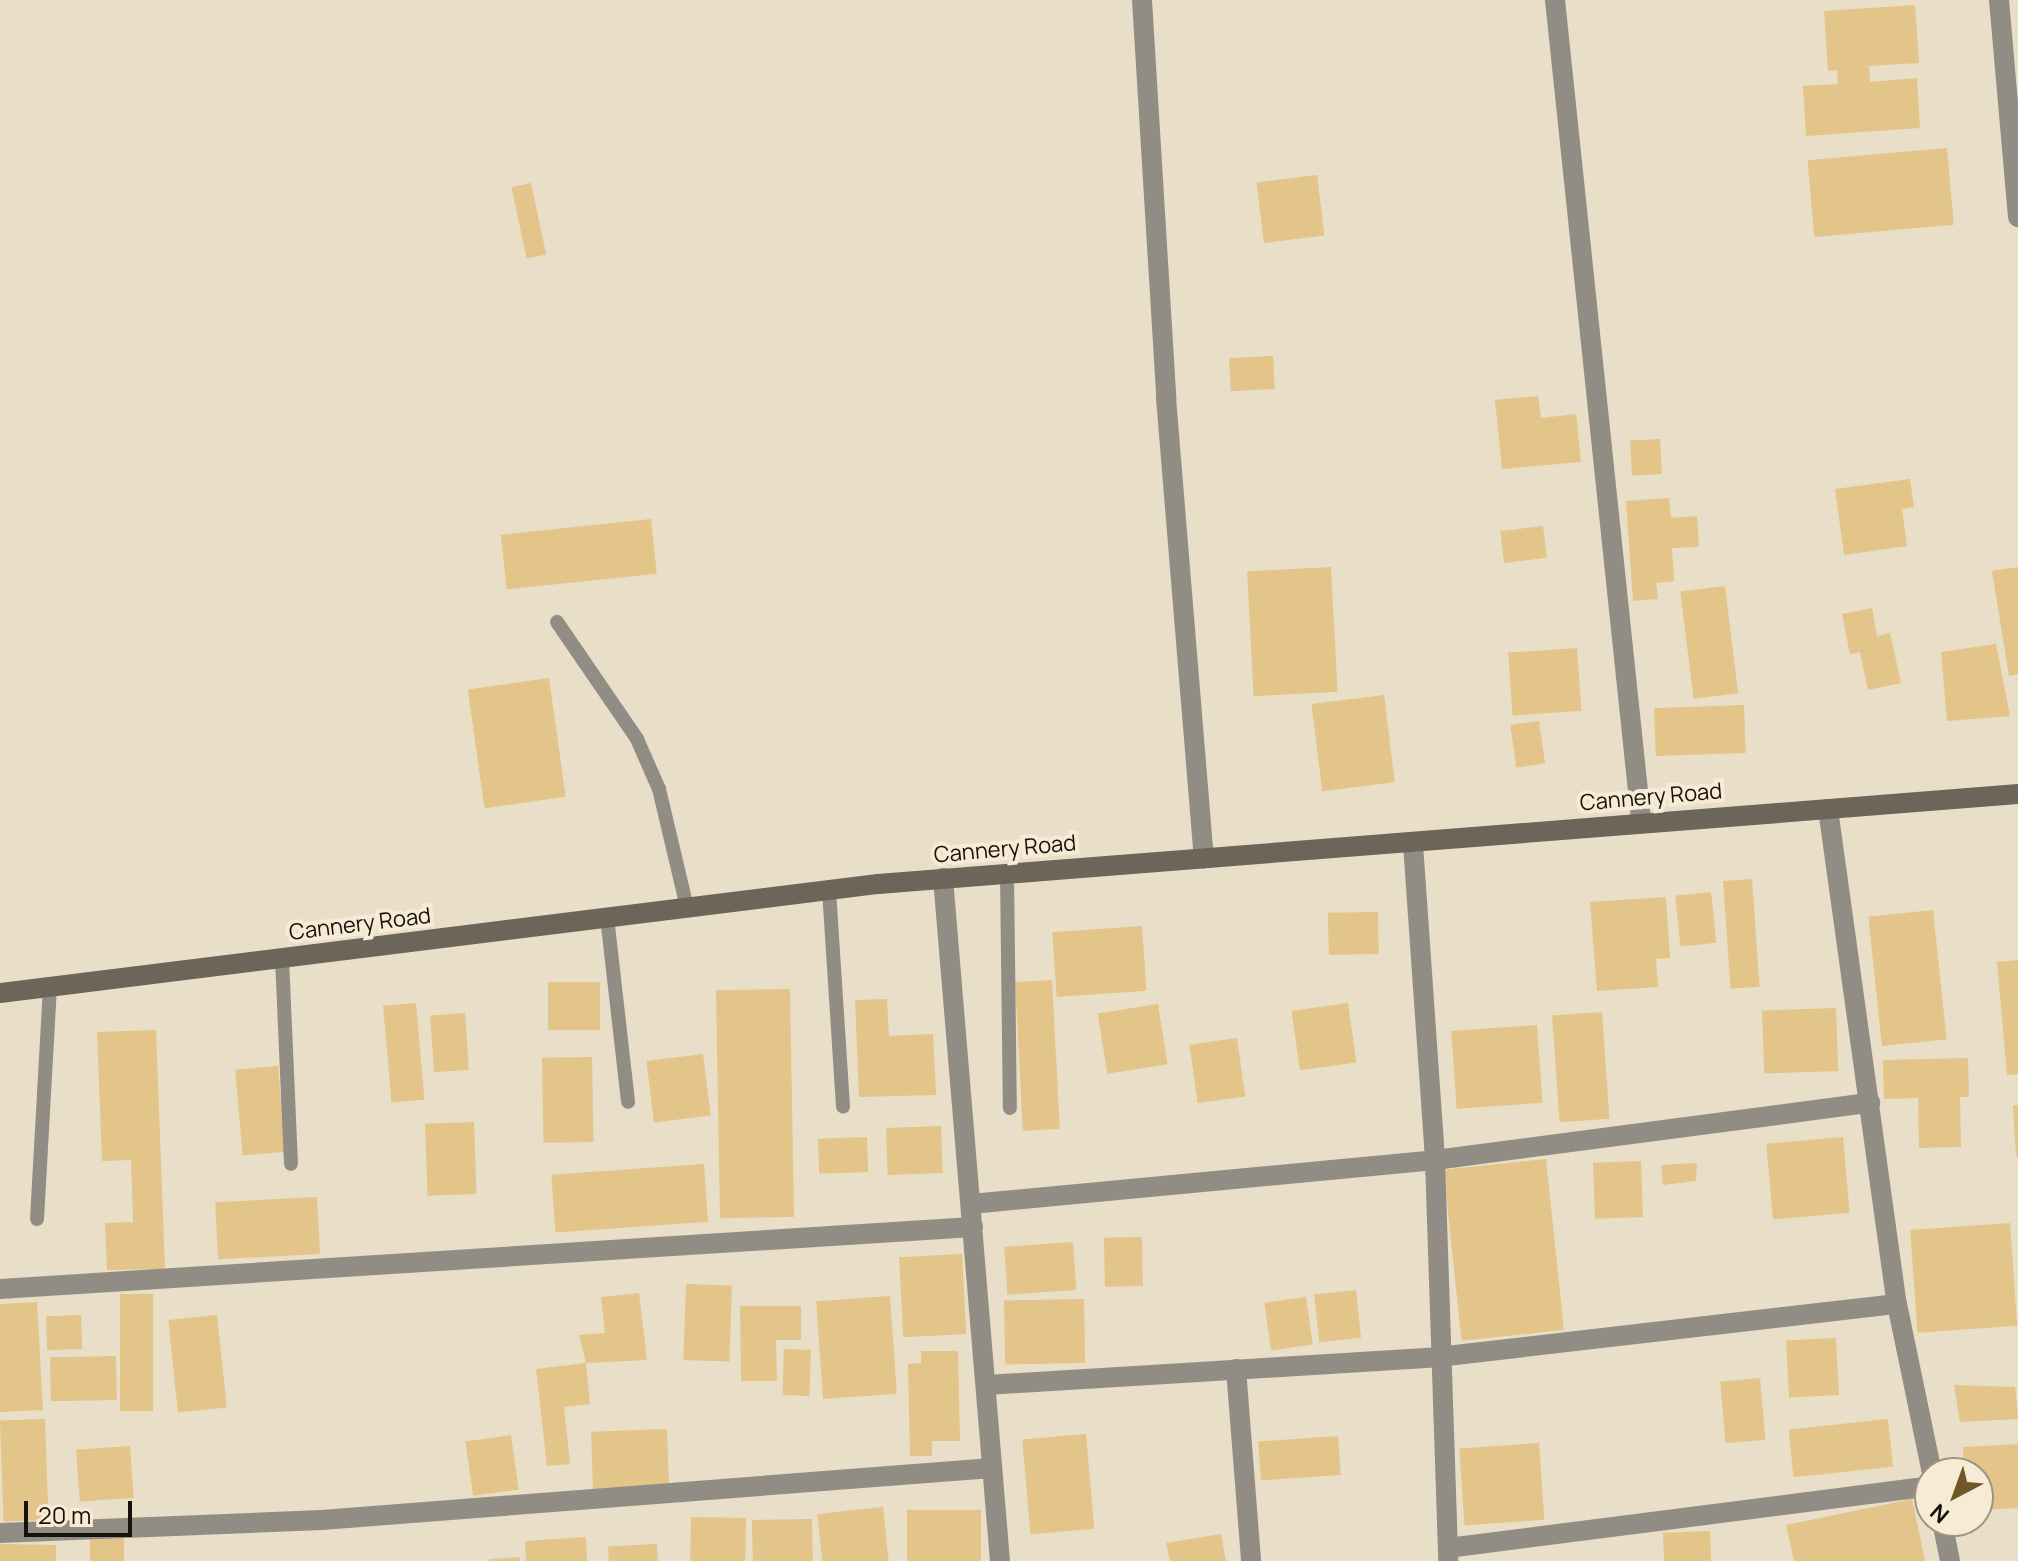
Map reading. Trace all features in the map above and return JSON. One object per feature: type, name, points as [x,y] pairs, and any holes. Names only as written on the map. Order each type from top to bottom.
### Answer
[{"type":"main road","name":"Cannery Road","points":[[0,993],[943,878],[1413,844],[1641,820],[2018,794]]},
{"type":"street","points":[[1142,0],[1166,398],[1204,858]]},
{"type":"street","points":[[1555,0],[1641,820]]},
{"type":"street","points":[[1999,0],[2018,217]]},
{"type":"street","points":[[1828,809],[1897,1304],[1929,1457]]},
{"type":"street","points":[[1413,844],[1435,1160],[1438,1357],[1448,1554],[1914,1488]]},
{"type":"street","points":[[943,878],[1000,1561]]},
{"type":"street","points":[[971,1204],[1435,1160],[1870,1103]]},
{"type":"street","points":[[0,1289],[973,1227]]},
{"type":"street","points":[[986,1385],[1438,1357],[1897,1304]]},
{"type":"street","points":[[1236,1369],[1251,1561]]},
{"type":"street","points":[[0,1533],[322,1520],[992,1468]]},
{"type":"street","points":[[1945,1537],[1950,1561]]},
{"type":"lane","points":[[557,622],[637,739],[659,789],[687,907]]},
{"type":"lane","points":[[1007,874],[1010,1108]]},
{"type":"lane","points":[[829,890],[843,1107]]},
{"type":"lane","points":[[607,917],[628,1102]]},
{"type":"lane","points":[[282,958],[291,1164]]},
{"type":"lane","points":[[37,1219],[50,987]]},
{"type":"building","points":[[1915,5],[1919,63],[1869,66],[1870,82],[1917,78],[1920,128],[1806,136],[1803,86],[1838,84],[1837,70],[1828,71],[1824,11]]},
{"type":"building","points":[[1947,148],[1954,225],[1814,237],[1808,160]]},
{"type":"building","points":[[1317,175],[1324,236],[1264,243],[1256,182]]},
{"type":"building","points":[[531,183],[546,254],[527,259],[511,187]]},
{"type":"building","points":[[1273,356],[1275,389],[1231,391],[1229,358]]},
{"type":"building","points":[[1538,396],[1541,418],[1576,414],[1581,462],[1502,469],[1495,400]]},
{"type":"building","points":[[1660,439],[1662,474],[1632,476],[1630,441]]},
{"type":"building","points":[[1910,479],[1914,507],[1902,509],[1907,546],[1844,555],[1835,489]]},
{"type":"building","points":[[1669,498],[1671,518],[1697,516],[1699,547],[1672,548],[1674,581],[1656,583],[1658,599],[1633,601],[1626,501]]},
{"type":"building","points":[[651,519],[657,574],[507,589],[501,535]]},
{"type":"building","points":[[1543,526],[1547,558],[1504,563],[1500,531]]},
{"type":"building","points":[[1331,567],[1338,692],[1254,696],[1247,571]]},
{"type":"building","points":[[2018,567],[2018,674],[2009,676],[1992,571]]},
{"type":"building","points":[[1725,586],[1738,693],[1693,699],[1680,591]]},
{"type":"building","points":[[1872,608],[1877,636],[1890,633],[1901,683],[1868,690],[1860,652],[1850,654],[1842,614]]},
{"type":"building","points":[[1996,644],[2010,716],[1947,721],[1941,652]]},
{"type":"building","points":[[1577,648],[1581,711],[1513,716],[1508,653]]},
{"type":"building","points":[[549,678],[566,797],[484,808],[468,689]]},
{"type":"building","points":[[1384,695],[1395,782],[1322,791],[1312,704]]},
{"type":"building","points":[[1744,705],[1746,753],[1656,756],[1654,708]]},
{"type":"building","points":[[1539,721],[1545,764],[1516,768],[1510,725]]},
{"type":"building","points":[[1752,879],[1760,987],[1731,989],[1723,881]]},
{"type":"building","points":[[1711,892],[1716,943],[1681,946],[1675,896]]},
{"type":"building","points":[[1666,897],[1670,958],[1656,959],[1658,987],[1597,991],[1590,902]]},
{"type":"building","points":[[1933,910],[1947,1039],[1882,1046],[1868,917]]},
{"type":"building","points":[[1378,912],[1379,954],[1329,955],[1328,913]]},
{"type":"building","points":[[1142,926],[1147,991],[1057,997],[1052,932]]},
{"type":"building","points":[[2018,960],[2018,1074],[2007,1075],[1997,962]]},
{"type":"building","points":[[1052,980],[1060,1129],[1023,1131],[1015,982]]},
{"type":"building","points":[[548,982],[600,982],[600,1030],[548,1030]]},
{"type":"building","points":[[790,989],[794,1217],[720,1218],[716,990]]},
{"type":"building","points":[[887,999],[889,1036],[933,1034],[936,1095],[859,1097],[855,1000]]},
{"type":"building","points":[[416,1003],[424,1100],[392,1103],[383,1006]]},
{"type":"building","points":[[1348,1003],[1356,1062],[1300,1070],[1292,1011]]},
{"type":"building","points":[[1158,1004],[1168,1064],[1107,1074],[1098,1014]]},
{"type":"building","points":[[1836,1008],[1838,1071],[1764,1074],[1762,1011]]},
{"type":"building","points":[[1602,1012],[1609,1119],[1560,1122],[1552,1015]]},
{"type":"building","points":[[465,1013],[469,1070],[434,1072],[430,1015]]},
{"type":"building","points":[[1537,1025],[1542,1103],[1457,1109],[1451,1031]]},
{"type":"building","points":[[156,1030],[165,1269],[107,1270],[105,1223],[133,1222],[131,1160],[102,1161],[97,1032]]},
{"type":"building","points":[[1237,1038],[1245,1096],[1198,1103],[1189,1045]]},
{"type":"building","points":[[703,1054],[711,1116],[654,1122],[646,1061]]},
{"type":"building","points":[[592,1057],[593,1142],[543,1143],[542,1058]]},
{"type":"building","points":[[1968,1058],[1969,1097],[1960,1097],[1961,1147],[1919,1148],[1918,1098],[1884,1099],[1883,1060]]},
{"type":"building","points":[[278,1066],[285,1152],[243,1155],[235,1070]]},
{"type":"building","points":[[2013,1105],[2018,1105],[2018,1157],[2016,1157]]},
{"type":"building","points":[[474,1122],[477,1194],[428,1196],[425,1124]]},
{"type":"building","points":[[941,1126],[943,1173],[888,1175],[886,1128]]},
{"type":"building","points":[[867,1137],[868,1172],[819,1174],[818,1139]]},
{"type":"building","points":[[1843,1137],[1850,1213],[1773,1219],[1766,1144]]},
{"type":"building","points":[[1546,1159],[1564,1330],[1462,1341],[1444,1170]]},
{"type":"building","points":[[1641,1161],[1643,1217],[1595,1219],[1593,1163]]},
{"type":"building","points":[[1697,1163],[1696,1181],[1663,1185],[1661,1165]]},
{"type":"building","points":[[704,1164],[708,1222],[555,1233],[551,1175]]},
{"type":"building","points":[[317,1197],[320,1254],[218,1259],[215,1202]]},
{"type":"building","points":[[2010,1223],[2017,1326],[1917,1333],[1910,1230]]},
{"type":"building","points":[[1142,1237],[1143,1286],[1105,1287],[1104,1238]]},
{"type":"building","points":[[1073,1242],[1076,1290],[1008,1295],[1004,1247]]},
{"type":"building","points":[[962,1254],[966,1334],[903,1337],[899,1257]]},
{"type":"building","points":[[686,1284],[732,1286],[729,1362],[683,1360]]},
{"type":"building","points":[[1356,1290],[1361,1338],[1319,1342],[1314,1294]]},
{"type":"building","points":[[639,1293],[647,1360],[586,1363],[579,1335],[605,1333],[601,1297]]},
{"type":"building","points":[[120,1294],[153,1294],[153,1411],[120,1411]]},
{"type":"building","points":[[890,1296],[897,1394],[823,1399],[816,1301]]},
{"type":"building","points":[[1306,1297],[1313,1345],[1271,1350],[1264,1303]]},
{"type":"building","points":[[1084,1299],[1085,1363],[1005,1364],[1004,1300]]},
{"type":"building","points":[[37,1302],[43,1410],[0,1412],[0,1304]]},
{"type":"building","points":[[740,1306],[801,1306],[801,1340],[776,1340],[777,1381],[741,1381]]},
{"type":"building","points":[[81,1315],[82,1349],[47,1350],[46,1316]]},
{"type":"building","points":[[217,1315],[227,1407],[178,1413],[168,1320]]},
{"type":"building","points":[[1836,1338],[1839,1395],[1789,1398],[1786,1341]]},
{"type":"building","points":[[784,1349],[811,1350],[809,1396],[782,1395]]},
{"type":"building","points":[[921,1351],[958,1351],[960,1441],[932,1441],[932,1456],[910,1456],[908,1364],[921,1363]]},
{"type":"building","points":[[116,1356],[117,1400],[51,1401],[50,1357]]},
{"type":"building","points":[[586,1363],[590,1404],[564,1407],[570,1464],[547,1466],[536,1369]]},
{"type":"building","points":[[1760,1378],[1765,1440],[1726,1443],[1720,1381]]},
{"type":"building","points":[[1954,1385],[2015,1387],[2018,1419],[1960,1422]]},
{"type":"building","points":[[45,1419],[49,1520],[4,1522],[0,1421]]},
{"type":"building","points":[[1888,1419],[1893,1467],[1794,1477],[1789,1429]]},
{"type":"building","points":[[667,1429],[669,1487],[593,1490],[591,1432]]},
{"type":"building","points":[[1086,1434],[1094,1529],[1031,1534],[1022,1440]]},
{"type":"building","points":[[511,1435],[519,1489],[473,1496],[465,1441]]},
{"type":"building","points":[[1338,1436],[1341,1475],[1261,1480],[1258,1442]]},
{"type":"building","points":[[1539,1443],[1544,1520],[1465,1525],[1459,1449]]},
{"type":"building","points":[[2018,1444],[2018,1508],[1994,1509],[1994,1457],[1963,1457],[1963,1447]]},
{"type":"building","points":[[130,1446],[134,1498],[80,1502],[76,1450]]},
{"type":"building","points":[[1912,1499],[1914,1537],[1920,1537],[1925,1561],[1794,1561],[1786,1525]]},
{"type":"building","points":[[883,1507],[889,1561],[822,1561],[817,1514]]},
{"type":"building","points":[[907,1510],[981,1510],[981,1561],[907,1561]]},
{"type":"building","points":[[691,1517],[746,1518],[745,1561],[690,1561]]},
{"type":"building","points":[[812,1519],[813,1561],[753,1561],[752,1520]]},
{"type":"building","points":[[1710,1531],[1711,1561],[1664,1561],[1663,1533]]},
{"type":"building","points":[[1221,1534],[1226,1561],[1170,1561],[1166,1543]]},
{"type":"building","points":[[90,1537],[124,1537],[124,1561],[90,1561]]},
{"type":"building","points":[[586,1537],[587,1561],[526,1561],[525,1541]]},
{"type":"building","points":[[0,1544],[56,1545],[56,1561],[0,1561]]},
{"type":"building","points":[[657,1544],[658,1561],[609,1561],[608,1547]]},
{"type":"building","points":[[520,1557],[520,1561],[489,1561],[489,1559]]}]
